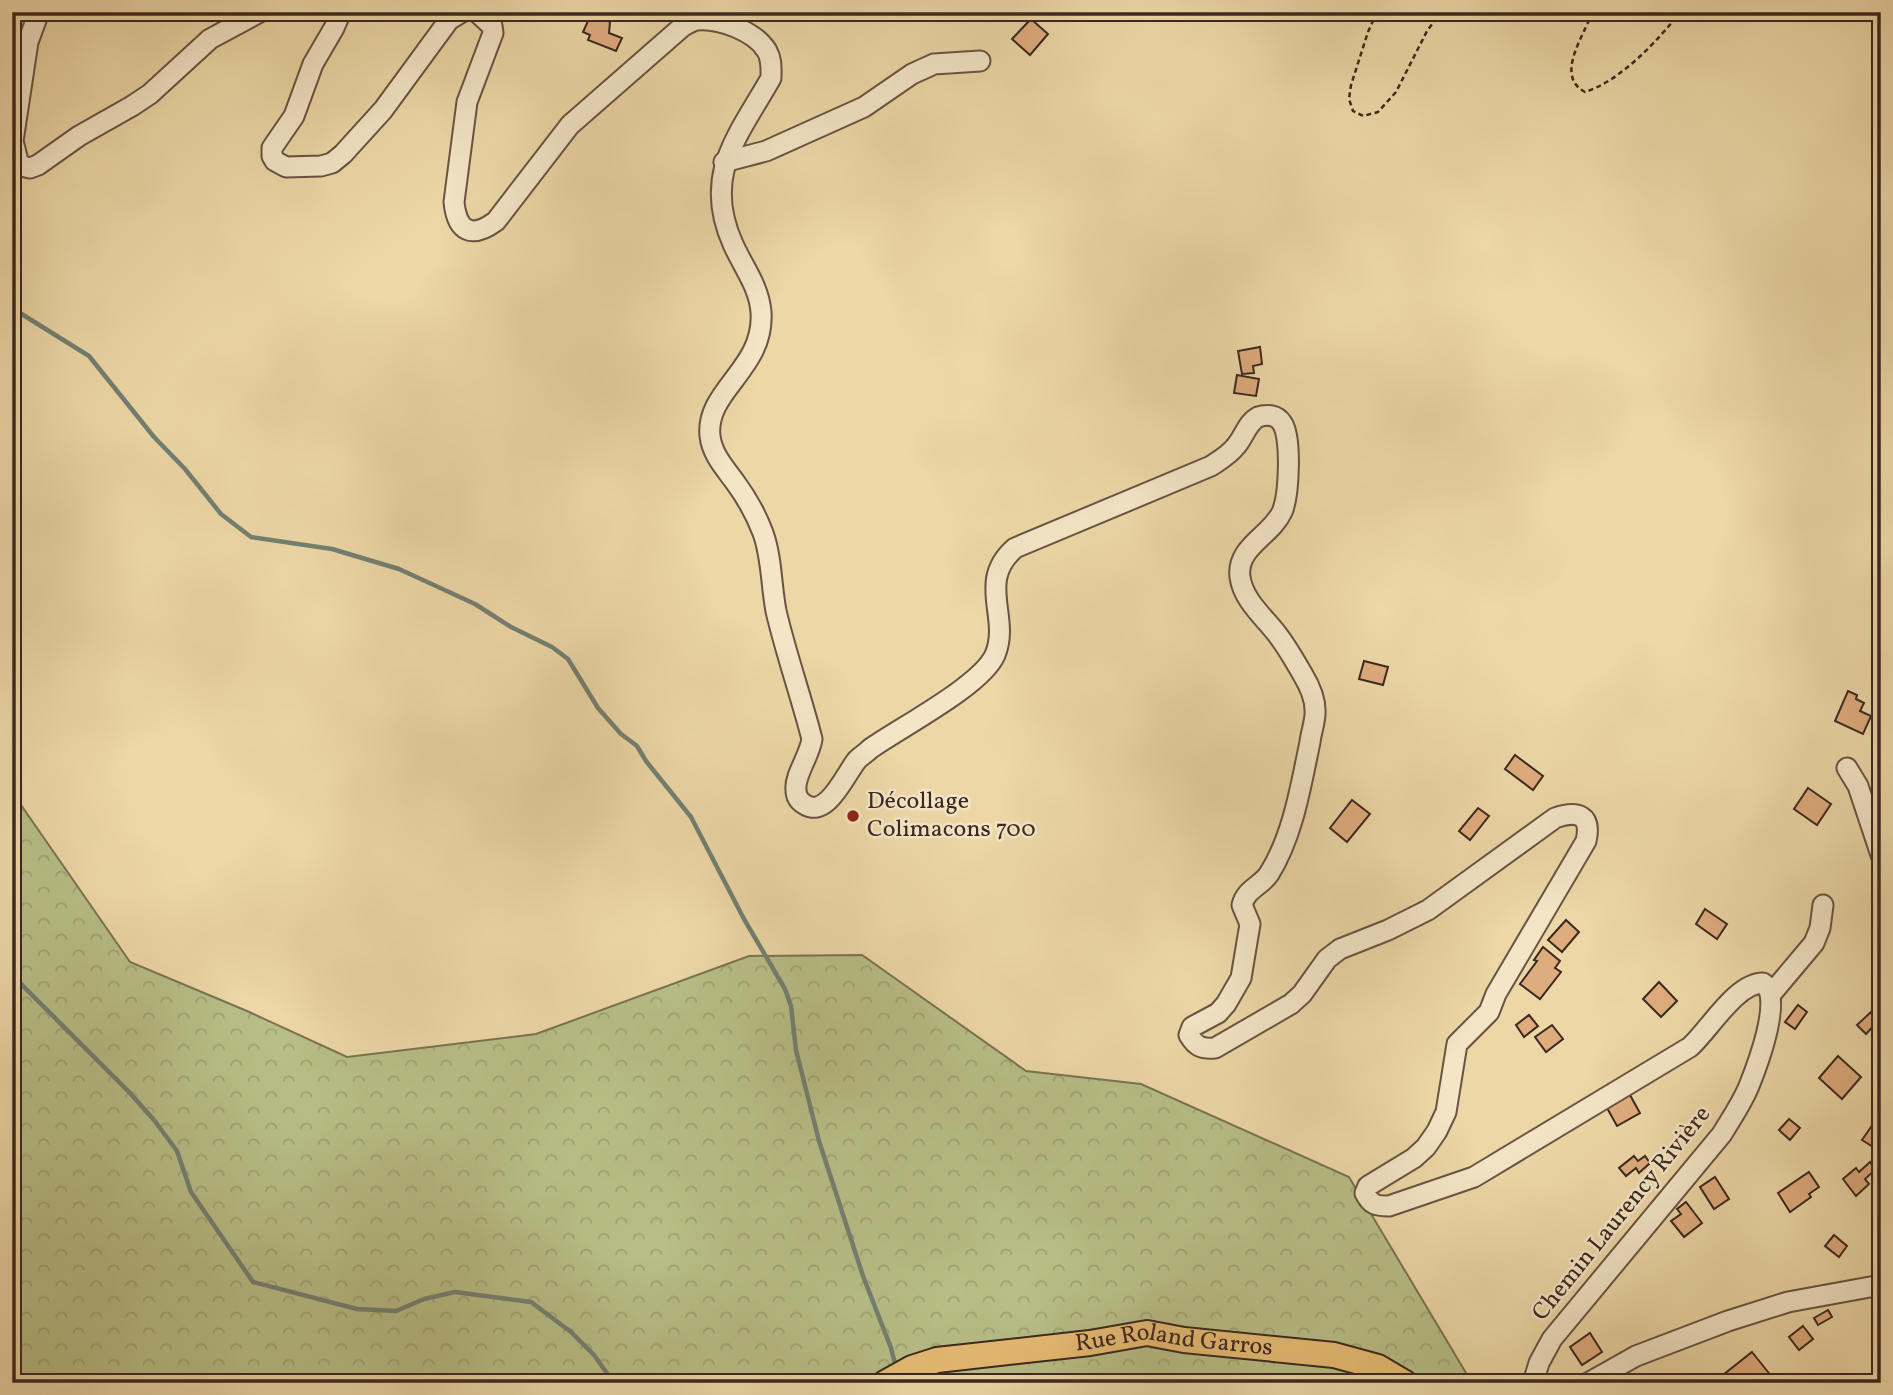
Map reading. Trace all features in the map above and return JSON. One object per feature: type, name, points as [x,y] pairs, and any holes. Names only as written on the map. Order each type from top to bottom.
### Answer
[{"type":"main road","name":"Rue Roland Garros","points":[[885,1383],[912,1368],[937,1360],[1090,1343],[1147,1333],[1184,1340],[1334,1355],[1378,1367],[1405,1383]]},
{"type":"street","points":[[39,12],[28,42],[25,78],[13,141],[18,161],[22,166],[30,168],[150,94],[210,39],[260,12]]},
{"type":"street","points":[[341,12],[313,64],[294,116],[272,148],[275,161],[286,167],[321,166],[332,163],[343,154],[383,110],[449,20],[462,12]]},
{"type":"street","points":[[477,12],[492,26],[493,33],[467,102],[454,202],[456,217],[462,228],[473,232],[484,230],[496,221],[570,125],[671,35],[694,20],[711,20],[747,34],[766,50],[771,64],[771,78],[724,162],[720,182],[724,217],[731,241],[758,293],[761,314],[758,338],[752,356],[719,398],[711,417],[710,435],[718,459],[752,508],[763,533],[770,560],[780,628],[812,738],[810,751],[796,783],[796,793],[801,803],[810,807],[830,800],[857,760],[870,749],[971,683],[986,669],[995,653],[999,637],[996,579],[999,565],[1015,548],[1201,471],[1227,456],[1255,419],[1265,415],[1281,421],[1287,435],[1286,495],[1278,519],[1247,551],[1241,563],[1240,577],[1252,603],[1279,636],[1299,668],[1311,694],[1315,711],[1306,764],[1282,848],[1269,875],[1243,899],[1243,911],[1250,924],[1241,978],[1226,1004],[1217,1013],[1192,1027],[1189,1035],[1194,1043],[1204,1049],[1215,1048],[1292,1004],[1319,968],[1340,949],[1388,930],[1428,909],[1555,818],[1570,813],[1580,815],[1586,820],[1589,830],[1586,841],[1496,994],[1489,1012],[1457,1044],[1446,1112],[1437,1131],[1414,1158],[1368,1185],[1365,1193],[1370,1202],[1378,1206],[1389,1206],[1474,1177],[1690,1047],[1704,1035],[1739,992],[1748,986],[1763,983],[1769,986],[1772,993],[1814,943],[1820,928],[1823,905]]},
{"type":"street","points":[[724,162],[766,151],[864,107],[912,74],[934,64],[980,61]]},
{"type":"street","points":[[1847,768],[1858,786],[1881,855]]},
{"type":"street","name":"Chemin Laurency Rivière","points":[[1533,1383],[1539,1363],[1552,1339],[1722,1134],[1748,1088],[1766,1032],[1772,1007],[1772,993]]},
{"type":"street","points":[[1588,1383],[1636,1356],[1728,1321],[1788,1303],[1881,1285]]},
{"type":"path","points":[[1248,12],[1255,20],[1264,19],[1272,12]]},
{"type":"path","points":[[1377,12],[1368,32],[1349,99],[1353,111],[1363,116],[1378,112],[1396,92],[1427,31],[1441,12]]},
{"type":"path","points":[[1518,12],[1524,18],[1530,19],[1545,12]]},
{"type":"path","points":[[1587,12],[1590,18],[1570,67],[1572,80],[1578,88],[1586,92],[1600,88],[1650,48],[1679,12]]},
{"type":"green space","points":[[12,792],[130,962],[347,1057],[536,1034],[749,956],[862,955],[1026,1071],[1141,1084],[1349,1177],[1472,1383],[22,1383],[12,1370]]},
{"type":"building","points":[[592,12],[602,13],[600,17],[610,22],[609,33],[622,38],[616,51],[588,40],[590,35],[583,32]]},
{"type":"building","points":[[1031,19],[1048,34],[1030,55],[1012,39]]},
{"type":"building","points":[[1260,347],[1262,364],[1253,366],[1254,373],[1242,374],[1238,351]]},
{"type":"building","points":[[1237,375],[1259,379],[1256,396],[1234,393]]},
{"type":"building","points":[[1364,661],[1388,667],[1383,685],[1359,679]]},
{"type":"building","points":[[1848,691],[1857,695],[1856,699],[1864,703],[1860,711],[1871,716],[1863,734],[1835,721]]},
{"type":"building","points":[[1515,755],[1543,776],[1533,790],[1505,769]]},
{"type":"building","points":[[1808,788],[1831,804],[1817,825],[1794,809]]},
{"type":"building","points":[[1352,800],[1370,814],[1347,842],[1330,828]]},
{"type":"building","points":[[1478,808],[1489,816],[1470,840],[1459,831]]},
{"type":"building","points":[[1705,909],[1727,924],[1717,939],[1696,924]]},
{"type":"building","points":[[1566,920],[1579,932],[1562,952],[1548,940]]},
{"type":"building","points":[[1543,947],[1560,961],[1555,968],[1561,972],[1540,999],[1520,984],[1537,961],[1534,960]]},
{"type":"building","points":[[1659,982],[1677,1001],[1661,1017],[1643,999]]},
{"type":"building","points":[[1798,1005],[1807,1012],[1795,1029],[1785,1022]]},
{"type":"building","points":[[1871,1012],[1879,1020],[1866,1034],[1857,1025]]},
{"type":"building","points":[[1529,1015],[1538,1026],[1524,1037],[1516,1025]]},
{"type":"building","points":[[1552,1025],[1563,1039],[1546,1052],[1535,1037]]},
{"type":"building","points":[[1838,1056],[1861,1077],[1842,1099],[1819,1078]]},
{"type":"building","points":[[1630,1095],[1640,1113],[1617,1126],[1607,1108]]},
{"type":"building","points":[[1881,1114],[1881,1152],[1862,1140]]},
{"type":"building","points":[[1789,1119],[1800,1128],[1790,1140],[1779,1130]]},
{"type":"building","points":[[1634,1156],[1638,1161],[1645,1156],[1650,1163],[1639,1173],[1636,1168],[1626,1176],[1619,1168]]},
{"type":"building","points":[[1870,1162],[1876,1169],[1865,1179],[1869,1184],[1856,1196],[1843,1179],[1856,1168],[1859,1172]]},
{"type":"building","points":[[1809,1172],[1819,1187],[1809,1194],[1811,1197],[1790,1212],[1778,1193]]},
{"type":"building","points":[[1715,1177],[1729,1199],[1714,1209],[1700,1187]]},
{"type":"building","points":[[1686,1202],[1702,1223],[1684,1237],[1671,1221],[1681,1214],[1677,1209]]},
{"type":"building","points":[[1834,1235],[1847,1246],[1839,1257],[1825,1246]]},
{"type":"building","points":[[1828,1310],[1832,1317],[1818,1325],[1814,1318]]},
{"type":"building","points":[[1803,1326],[1813,1339],[1799,1350],[1789,1337]]},
{"type":"building","points":[[1590,1333],[1602,1352],[1582,1365],[1570,1347]]},
{"type":"building","points":[[1752,1352],[1772,1377],[1765,1383],[1730,1383],[1723,1375]]},
{"type":"waterway","points":[[12,308],[89,356],[221,514],[251,537],[332,549],[399,569],[475,604],[511,627],[552,647],[568,659],[598,708],[621,734],[637,746],[691,817],[744,919],[785,989],[791,1006],[796,1050],[819,1141],[896,1368]]},
{"type":"waterway","points":[[12,975],[154,1120],[177,1151],[191,1192],[253,1282],[357,1309],[396,1311],[424,1299],[455,1292],[531,1302],[571,1332],[594,1355],[614,1383]]},
{"type":"place","name":"Décollage Colimacons 700","points":[[853,816]]}]
